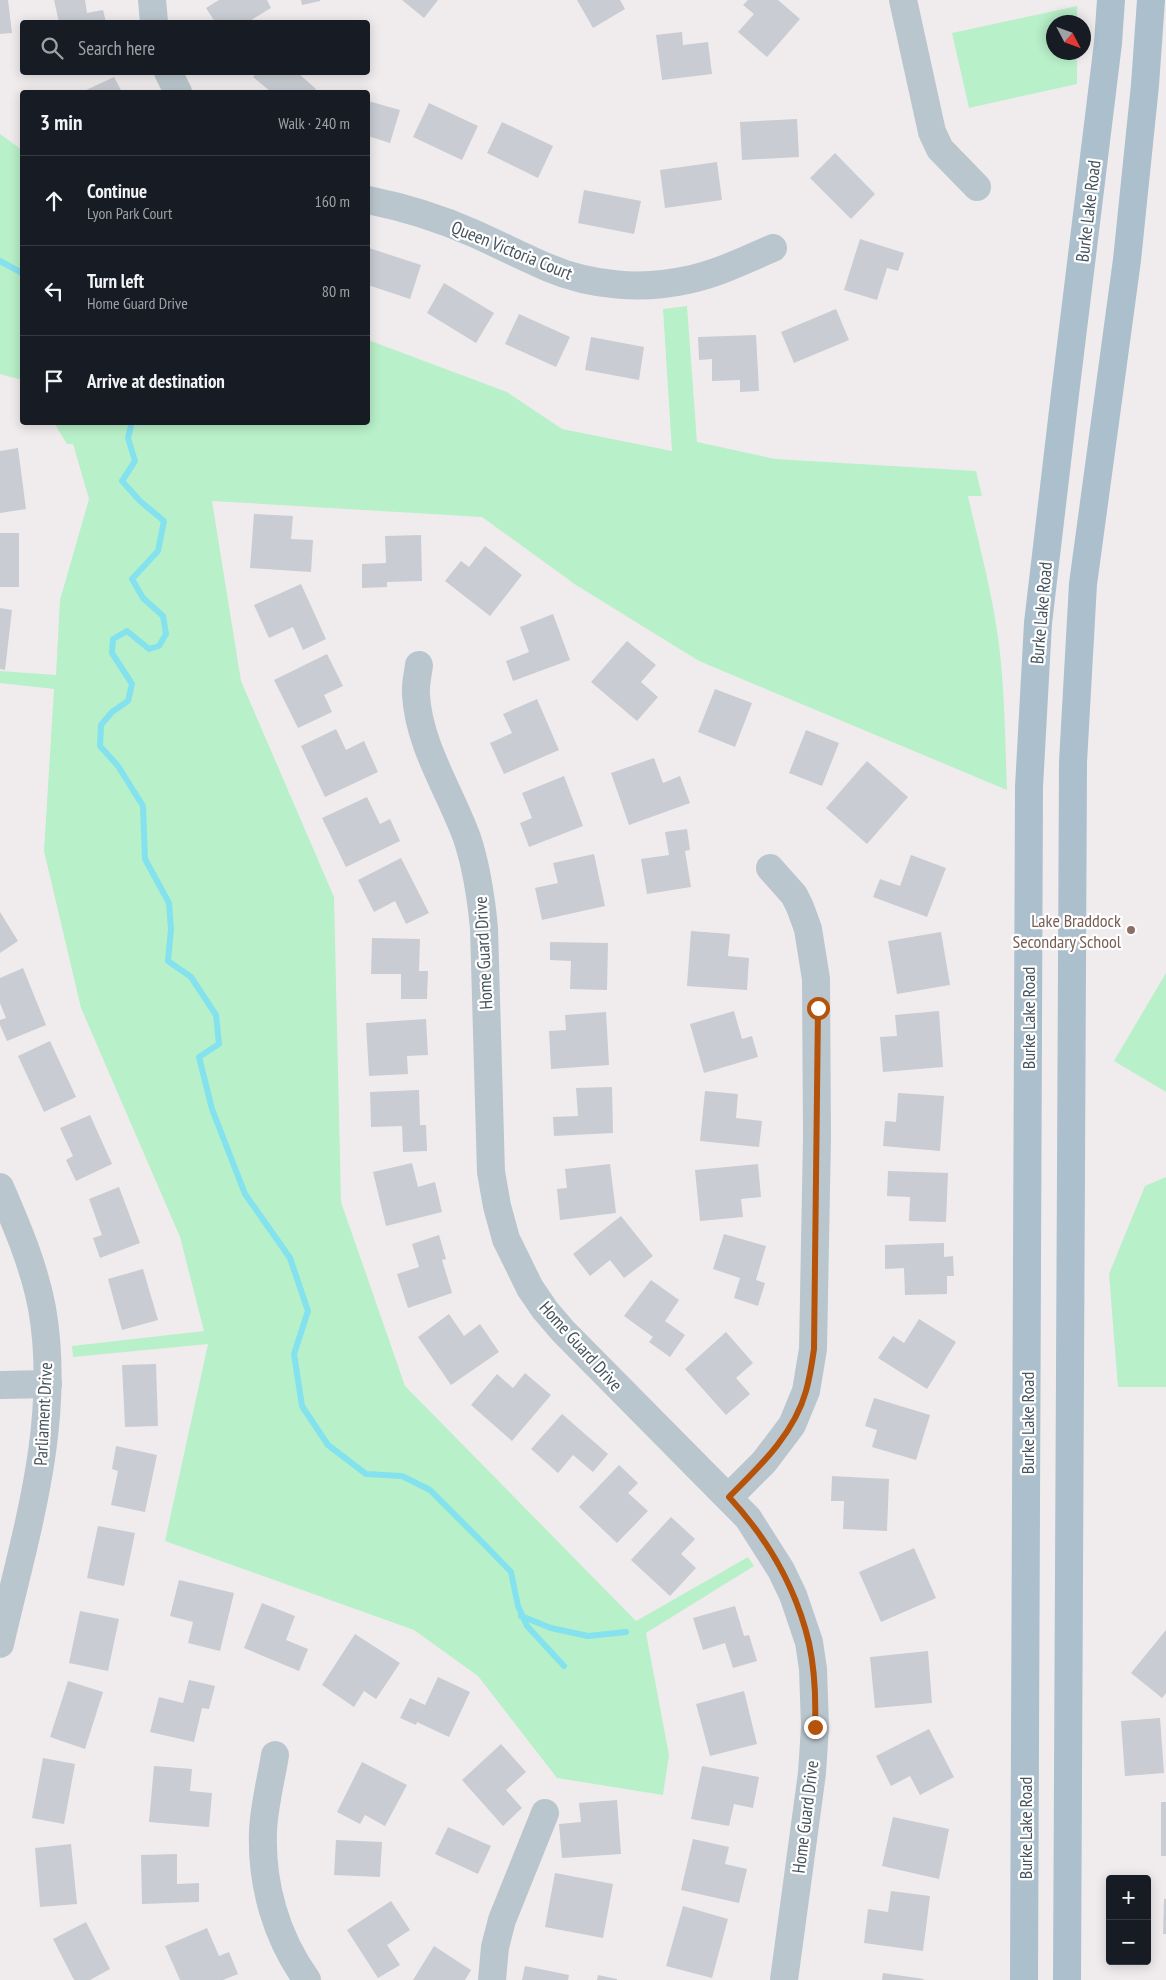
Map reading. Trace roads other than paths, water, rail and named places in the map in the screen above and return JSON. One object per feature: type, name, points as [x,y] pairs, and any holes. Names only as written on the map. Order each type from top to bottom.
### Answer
[{"type":"main road","name":"Burke Lake Road","points":[[1024,1980],[1029,787],[1038,623],[1064,394],[1105,72],[1111,0]]},
{"type":"main road","points":[[1068,1980],[1073,762],[1083,584],[1126,260],[1145,86],[1151,0]]},
{"type":"street","points":[[152,0],[154,20]]},
{"type":"street","points":[[903,0],[932,132],[940,149],[977,187]]},
{"type":"street","points":[[170,75],[177,90]]},
{"type":"street","name":"Queen Victoria Court","points":[[370,201],[430,216],[472,232],[550,269],[606,283],[648,285],[686,280],[710,274],[773,248]]},
{"type":"street","name":"Home Guard Drive","points":[[419,664],[415,693],[420,723],[466,838],[475,864],[481,895],[484,928],[491,1172],[497,1206],[506,1239],[530,1288],[562,1331],[729,1497],[759,1533],[793,1595],[809,1642],[813,1669],[816,1718],[784,1980]]},
{"type":"street","points":[[729,1497],[764,1462],[792,1425],[806,1392],[814,1349],[817,1137],[816,979],[808,929],[800,907],[794,895],[770,868]]},
{"type":"street","name":"Parliament Drive","points":[[0,1187],[28,1256],[42,1306],[48,1384],[45,1436],[39,1476],[0,1644]]},
{"type":"street","points":[[0,1385],[48,1384]]},
{"type":"street","points":[[275,1754],[263,1829],[265,1872],[270,1902],[277,1924],[288,1949],[307,1980]]},
{"type":"street","points":[[492,1980],[495,1947],[502,1920],[546,1813]]},
{"type":"waterway","points":[[0,261],[20,272]]},
{"type":"waterway","points":[[131,425],[128,438],[135,461],[122,481],[140,501],[164,521],[158,551],[132,579],[143,598],[163,616],[166,634],[159,646],[149,649],[127,631],[113,639],[112,653],[132,684],[128,701],[112,712],[101,725],[100,746],[118,766],[143,806],[145,859],[169,903],[171,929],[168,961],[191,977],[216,1015],[219,1044],[199,1057],[212,1109],[245,1194],[290,1258],[308,1311],[294,1354],[302,1406],[328,1445],[366,1474],[402,1476],[430,1490],[511,1572],[518,1606],[527,1626],[564,1666]]},
{"type":"waterway","points":[[521,1616],[551,1628],[588,1636],[626,1632]]},
{"type":"place","name":"Lake Braddock Secondary School","points":[[1131,930]]}]
